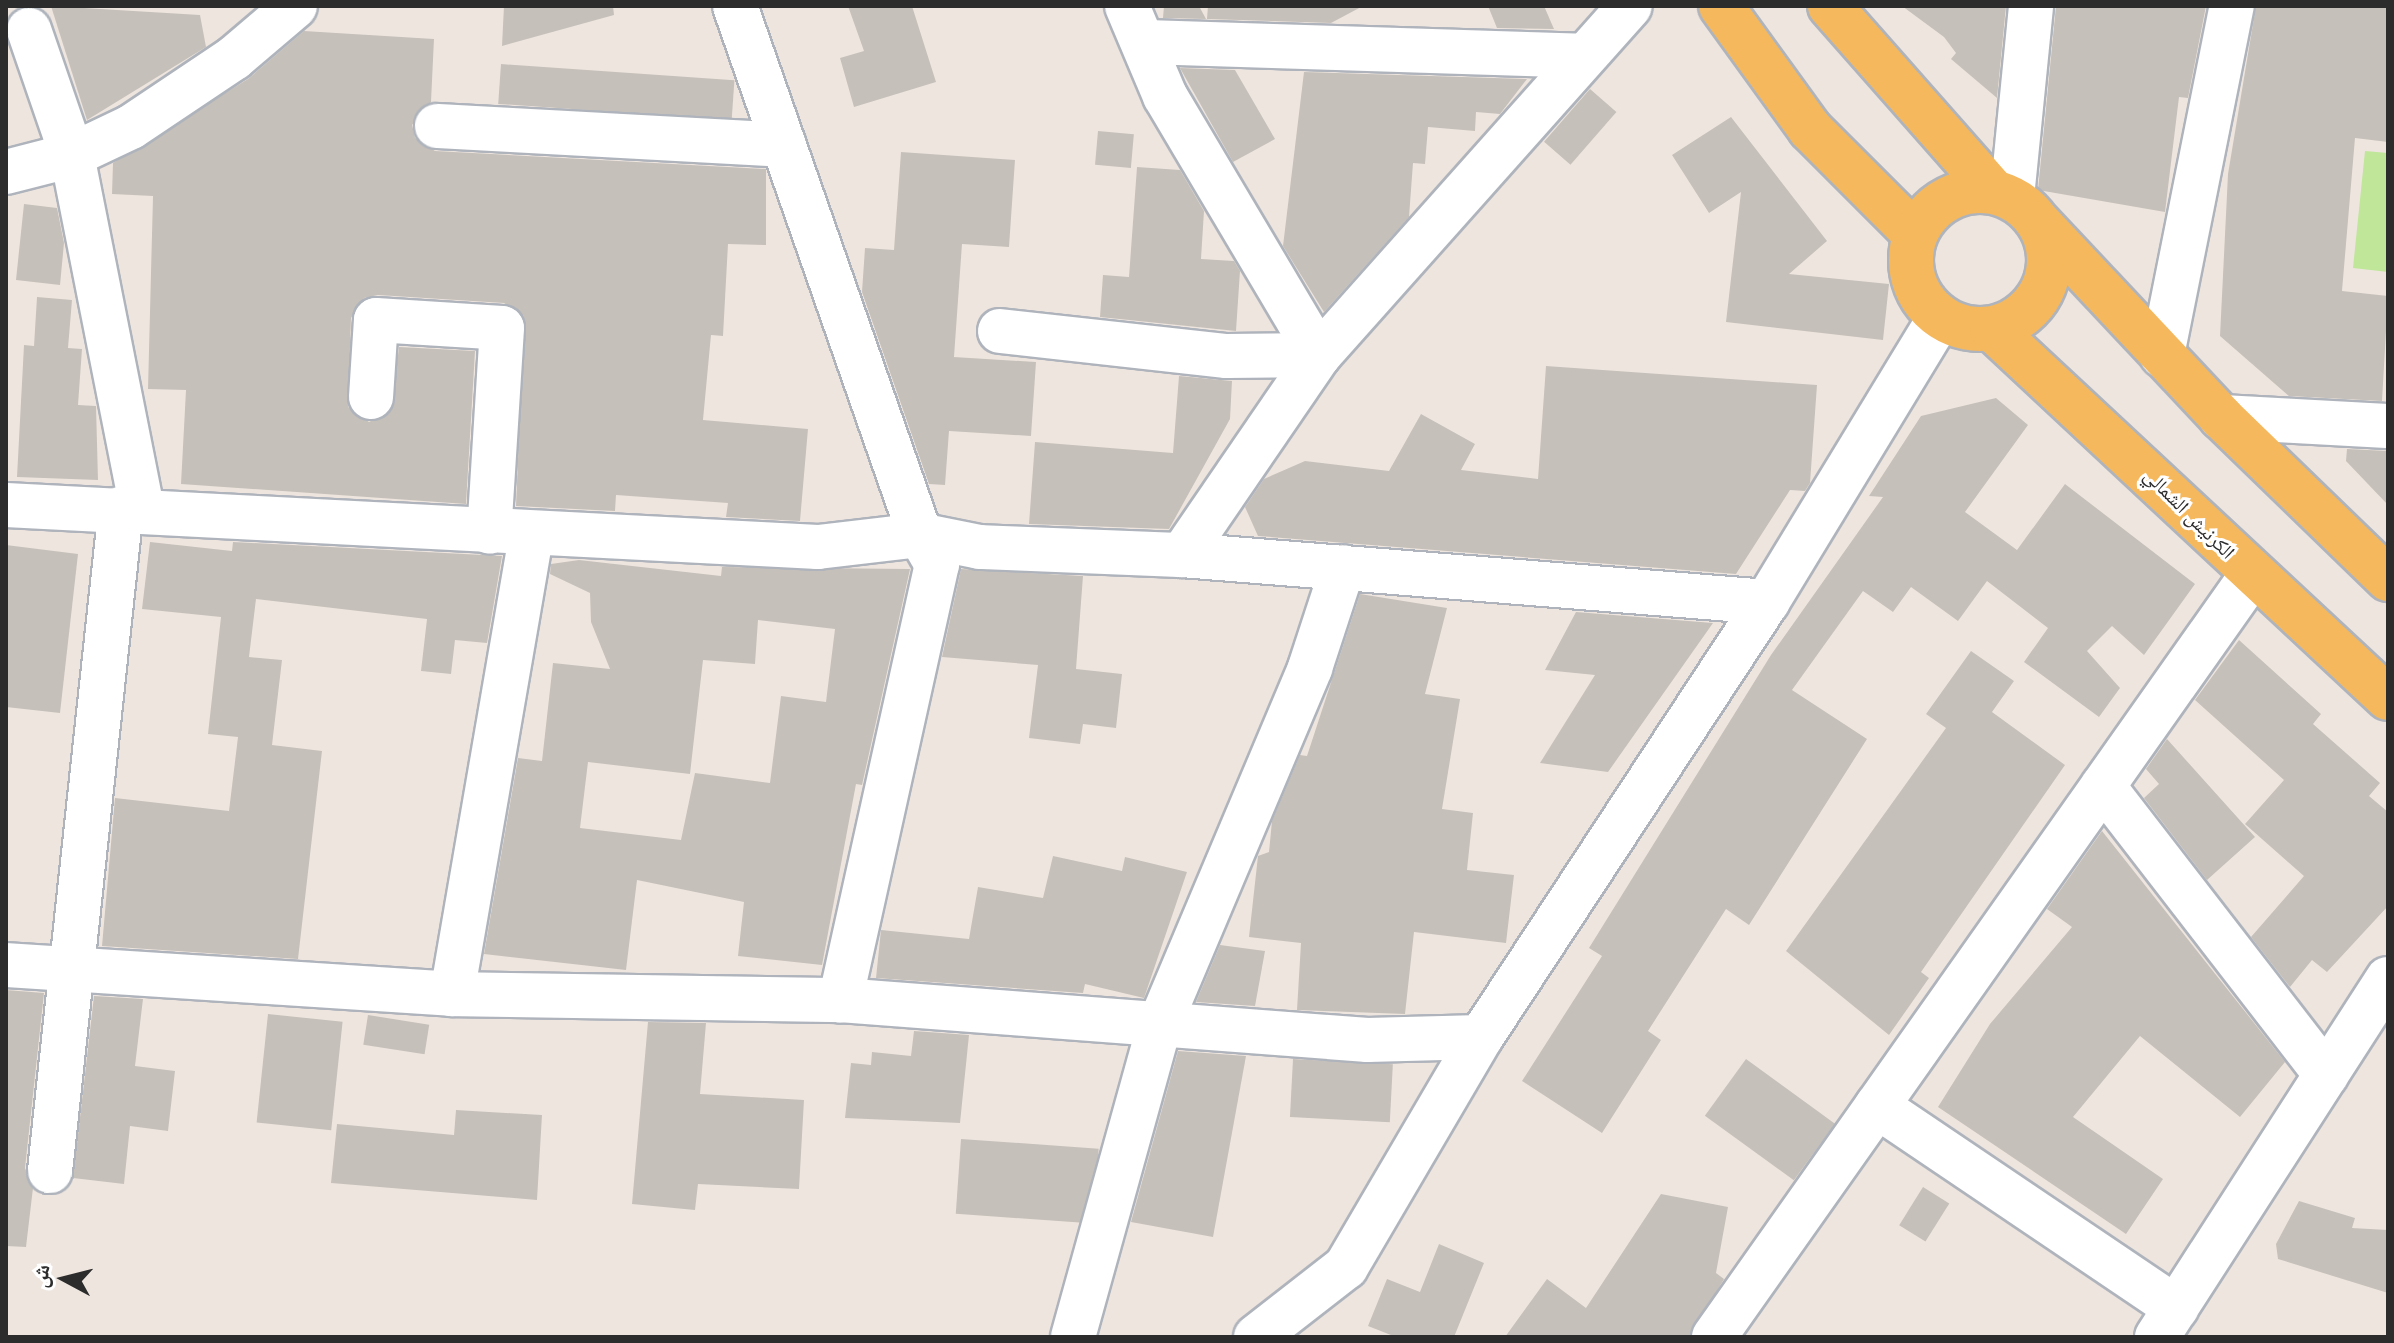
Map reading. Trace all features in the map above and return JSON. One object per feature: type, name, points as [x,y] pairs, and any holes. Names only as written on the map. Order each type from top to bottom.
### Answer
[{"type":"main road","points":[[1721,6],[1810,129],[1915,234]]},
{"type":"main road","points":[[1830,6],[2015,204],[2221,417],[2388,579]]},
{"type":"main road","points":[[1946,198],[2015,204],[2048,245],[2043,289],[2031,308],[1992,329],[1940,317],[1913,280],[1915,234],[1946,198]]},
{"type":"main road","name":"الكرنيش الشمالي","points":[[1992,329],[2252,575],[2388,698]]},
{"type":"street","points":[[6,172],[72,155],[131,127],[221,67],[295,6]]},
{"type":"street","points":[[735,6],[920,535],[937,564],[840,1000]]},
{"type":"street","points":[[1182,555],[1319,355],[1630,6]]},
{"type":"street","points":[[2015,204],[2031,6]]},
{"type":"street","points":[[2162,355],[2232,6]]},
{"type":"street","points":[[1319,355],[1165,96],[1136,24],[1584,56]]},
{"type":"street","points":[[29,30],[72,155],[132,509],[50,1171]]},
{"type":"street","points":[[437,126],[783,145]]},
{"type":"street","points":[[1256,1337],[1346,1267],[1481,1037],[1767,602],[1940,317]]},
{"type":"street","points":[[371,397],[376,320],[502,328],[510,534],[452,994]]},
{"type":"street","points":[[1000,331],[1227,356],[1319,355]]},
{"type":"street","points":[[2221,417],[2388,426]]},
{"type":"street","points":[[6,505],[132,509],[510,534],[818,547],[920,535],[980,547],[1182,555],[1767,602]]},
{"type":"street","points":[[1073,1337],[1159,1026],[1310,668],[1343,567]]},
{"type":"street","points":[[1714,1337],[2252,575]]},
{"type":"street","points":[[2103,786],[2326,1075]]},
{"type":"street","points":[[6,965],[452,994],[840,1000],[1367,1040],[1481,1037]]},
{"type":"street","points":[[1877,1106],[2166,1322],[2388,979]]},
{"type":"green space","points":[[2365,151],[2388,153],[2388,272],[2353,268]]},
{"type":"building","points":[[51,6],[200,15],[206,47],[87,120]]},
{"type":"building","points":[[504,6],[613,6],[614,15],[502,46]]},
{"type":"building","points":[[848,6],[912,6],[936,82],[854,107],[840,58],[864,51]]},
{"type":"building","points":[[1164,6],[1199,6],[1206,19],[1163,18]]},
{"type":"building","points":[[1208,6],[1363,6],[1331,23],[1207,19]]},
{"type":"building","points":[[1488,6],[1544,6],[1554,29],[1497,28]]},
{"type":"building","points":[[1902,6],[2006,6],[1997,98],[1951,59],[1956,53],[1944,37]]},
{"type":"building","points":[[2056,6],[2206,6],[2188,98],[2179,97],[2165,212],[2038,190]]},
{"type":"building","points":[[2256,6],[2388,6],[2388,142],[2355,138],[2342,291],[2388,296],[2382,401],[2289,396],[2220,336],[2228,174]]},
{"type":"building","points":[[304,31],[434,39],[431,102],[412,125],[415,138],[435,151],[766,169],[766,245],[728,244],[723,336],[711,335],[703,420],[808,429],[800,521],[726,517],[728,503],[616,495],[615,511],[516,506],[524,316],[504,303],[378,295],[364,298],[351,318],[348,407],[369,422],[391,411],[399,347],[475,351],[466,504],[181,484],[186,390],[148,389],[153,196],[112,194],[113,163],[248,79]]},
{"type":"building","points":[[501,64],[734,80],[732,120],[498,104]]},
{"type":"building","points":[[1180,68],[1235,70],[1275,139],[1233,162]]},
{"type":"building","points":[[1304,72],[1527,79],[1500,114],[1476,112],[1475,131],[1428,127],[1425,164],[1413,163],[1409,217],[1324,312],[1283,246]]},
{"type":"building","points":[[1590,89],[1616,112],[1570,165],[1544,142]]},
{"type":"building","points":[[1731,117],[1827,241],[1789,274],[1889,284],[1883,340],[1726,322],[1741,192],[1709,213],[1672,155]]},
{"type":"building","points":[[1098,131],[1134,134],[1131,168],[1095,165]]},
{"type":"building","points":[[901,152],[1015,160],[1009,247],[962,244],[954,357],[1036,362],[1031,436],[949,431],[945,485],[929,484],[862,292],[865,248],[894,250]]},
{"type":"building","points":[[1137,167],[1180,170],[1204,211],[1201,259],[1234,261],[1240,271],[1236,331],[1100,317],[1103,275],[1129,277]]},
{"type":"building","points":[[24,204],[57,208],[64,243],[60,285],[16,280]]},
{"type":"building","points":[[37,297],[72,300],[68,348],[82,349],[78,405],[96,406],[98,480],[17,477],[24,345],[34,346]]},
{"type":"building","points":[[1546,366],[1817,385],[1810,483],[1805,491],[1790,490],[1736,574],[1258,536],[1245,507],[1264,479],[1305,461],[1389,471],[1421,414],[1475,444],[1461,470],[1538,479]]},
{"type":"building","points":[[1179,376],[1232,381],[1230,419],[1169,529],[1029,524],[1035,442],[1173,453]]},
{"type":"building","points":[[1996,398],[2028,425],[1965,512],[2017,550],[2065,484],[2195,584],[2144,655],[2112,626],[2087,651],[2120,688],[2099,717],[2024,662],[2048,628],[1987,581],[1958,621],[1911,587],[1893,612],[1863,591],[1792,690],[1867,739],[1749,925],[1726,909],[1648,1031],[1661,1040],[1602,1133],[1522,1081],[1602,956],[1589,948],[1771,655],[1883,497],[1869,496],[1921,416]]},
{"type":"building","points":[[2347,449],[2388,451],[2388,505],[2346,461]]},
{"type":"building","points":[[150,542],[232,551],[233,542],[502,556],[487,643],[455,640],[451,674],[421,671],[427,619],[256,599],[249,657],[282,660],[272,745],[322,751],[298,959],[102,946],[115,798],[229,811],[238,737],[208,734],[221,617],[142,609]]},
{"type":"building","points":[[6,545],[78,554],[60,713],[6,707]]},
{"type":"building","points":[[579,560],[721,576],[722,567],[910,569],[862,785],[856,784],[822,965],[738,956],[744,902],[637,880],[626,970],[484,954],[518,758],[542,761],[553,663],[610,669],[591,622],[590,593],[550,574],[551,564]],"holes":[[[758,620],[835,629],[826,702],[781,696],[770,783],[695,773],[681,840],[580,828],[588,762],[690,774],[703,660],[755,664]]]},
{"type":"building","points":[[961,569],[1083,576],[1076,669],[1122,674],[1116,728],[1083,724],[1080,744],[1029,738],[1038,665],[942,657]]},
{"type":"building","points":[[1360,594],[1447,608],[1425,694],[1460,699],[1442,809],[1473,813],[1467,870],[1514,875],[1506,943],[1414,932],[1405,1014],[1297,1010],[1301,943],[1249,937],[1258,856],[1269,852],[1272,821],[1300,755],[1307,756]]},
{"type":"building","points":[[1576,612],[1713,623],[1608,772],[1540,763],[1595,675],[1545,670]]},
{"type":"building","points":[[2239,640],[2321,714],[2313,724],[2380,783],[2369,796],[2388,812],[2388,906],[2327,972],[2312,960],[2290,987],[2251,937],[2304,876],[2245,824],[2284,780],[2195,700]]},
{"type":"building","points":[[1971,651],[2014,681],[1992,712],[2065,765],[1921,972],[1929,978],[1889,1035],[1786,951],[1946,728],[1926,714]]},
{"type":"building","points":[[2167,739],[2255,837],[2207,880],[2144,798],[2159,784],[2146,769]]},
{"type":"building","points":[[2102,831],[2285,1062],[2240,1117],[2140,1036],[2073,1117],[2163,1179],[2126,1234],[1938,1107],[1990,1024],[2072,927],[2047,909]]},
{"type":"building","points":[[1053,856],[1122,871],[1125,857],[1187,872],[1144,998],[1085,984],[1083,993],[876,978],[881,930],[969,939],[978,887],[1043,898]]},
{"type":"building","points":[[1220,945],[1265,951],[1255,1006],[1196,1002]]},
{"type":"building","points":[[6,990],[44,993],[25,1168],[33,1188],[26,1247],[6,1246]]},
{"type":"building","points":[[94,996],[143,999],[135,1066],[175,1071],[168,1131],[130,1126],[124,1184],[73,1178]]},
{"type":"building","points":[[268,1014],[343,1022],[331,1130],[257,1122]]},
{"type":"building","points":[[368,1015],[429,1025],[425,1054],[363,1045]]},
{"type":"building","points":[[648,1022],[706,1023],[700,1094],[804,1100],[799,1189],[698,1184],[695,1210],[632,1204]]},
{"type":"building","points":[[914,1031],[969,1035],[960,1123],[845,1118],[851,1063],[871,1065],[872,1052],[911,1056]]},
{"type":"building","points":[[1178,1051],[1246,1056],[1213,1237],[1131,1222]]},
{"type":"building","points":[[1293,1059],[1393,1064],[1390,1122],[1290,1117]]},
{"type":"building","points":[[1746,1059],[1835,1124],[1794,1180],[1705,1116]]},
{"type":"building","points":[[456,1110],[542,1115],[537,1200],[331,1183],[337,1124],[454,1135]]},
{"type":"building","points":[[961,1139],[1099,1149],[1093,1223],[956,1214]]},
{"type":"building","points":[[1923,1187],[1949,1203],[1925,1242],[1899,1225]]},
{"type":"building","points":[[1661,1194],[1728,1207],[1716,1273],[1724,1279],[1689,1337],[1505,1337],[1547,1279],[1586,1308]]},
{"type":"building","points":[[2299,1201],[2355,1218],[2352,1228],[2388,1230],[2388,1293],[2278,1259],[2276,1244]]},
{"type":"building","points":[[1439,1244],[1484,1263],[1454,1337],[1396,1337],[1368,1326],[1387,1279],[1420,1292]]}]
